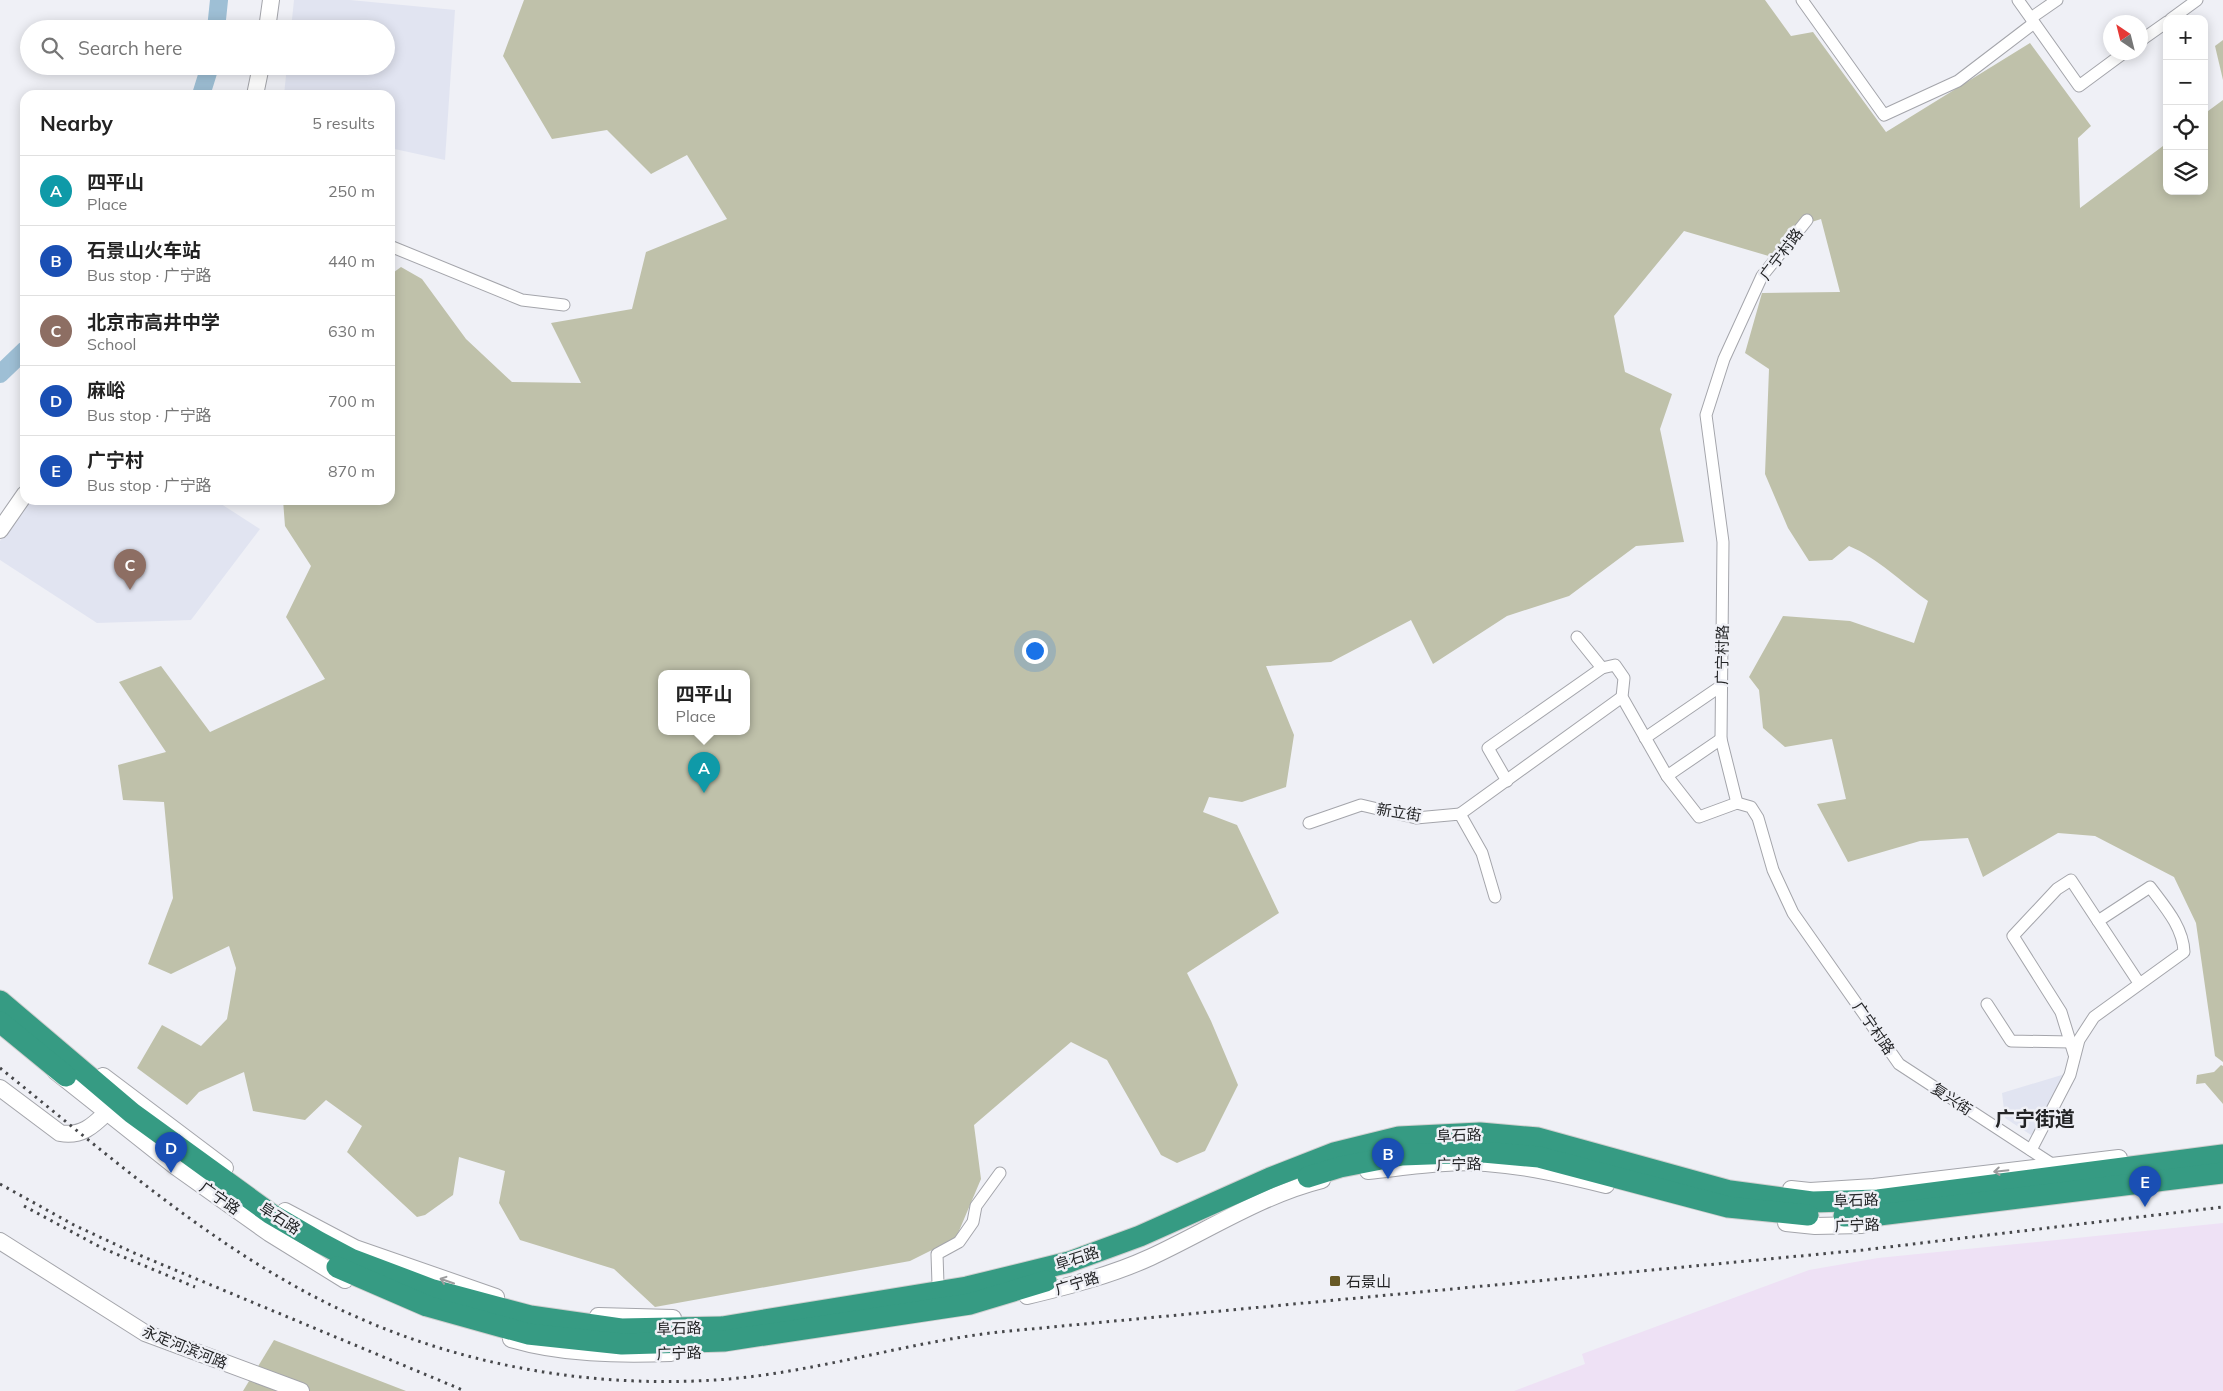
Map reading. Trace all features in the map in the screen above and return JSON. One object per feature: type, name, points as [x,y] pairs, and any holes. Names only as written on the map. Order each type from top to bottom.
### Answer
[{"type":"highway","name":"阜石路","points":[[0,1002],[132,1113],[271,1214],[351,1259],[433,1290],[530,1316],[622,1329],[722,1327],[977,1285],[1069,1262],[1140,1236],[1261,1182],[1334,1153],[1399,1137],[1480,1133],[1538,1138],[1730,1191],[1812,1202],[1878,1200],[2223,1155]]},
{"type":"highway","name":"阜石路","points":[[0,1022],[125,1124],[308,1252],[346,1272],[427,1306],[528,1334],[622,1344],[724,1342],[970,1304],[1073,1273],[1147,1246],[1303,1179],[1340,1167],[1402,1156],[1483,1152],[1539,1157],[1728,1207],[1815,1216],[1880,1215],[2223,1173]]},
{"type":"street","points":[[268,20],[271,0]]},
{"type":"street","points":[[1802,0],[1884,115],[1958,81],[2057,0]]},
{"type":"street","points":[[2018,0],[2079,86],[2114,60]]},
{"type":"street","points":[[2176,15],[2197,0]]},
{"type":"street","points":[[2148,35],[2163,25]]},
{"type":"street","points":[[256,90],[259,75]]},
{"type":"street","name":"广宁村路","points":[[1807,220],[1762,276],[1724,359],[1706,415],[1723,542],[1720,739],[1737,803],[1750,807],[1758,818],[1773,870],[1793,913],[1899,1064]]},
{"type":"street","points":[[395,248],[522,300],[564,305]]},
{"type":"street","points":[[0,530],[20,501]]},
{"type":"street","points":[[1577,637],[1602,668]]},
{"type":"street","points":[[1507,780],[1488,748],[1602,668],[1615,665],[1624,678],[1622,697],[1667,776],[1699,816],[1737,803]]},
{"type":"street","points":[[1645,738],[1721,686]]},
{"type":"street","points":[[1495,897],[1482,853],[1460,814],[1622,697]]},
{"type":"street","points":[[1667,776],[1720,739]]},
{"type":"street","name":"新立街","points":[[1309,823],[1361,805],[1416,818],[1460,814]]},
{"type":"street","points":[[2074,1054],[2061,1012],[2013,936],[2057,889],[2071,880],[2139,983]]},
{"type":"street","points":[[2031,1150],[2070,1075],[2079,1040],[2094,1017],[2184,952],[2184,940],[2178,927],[2150,887],[2098,921]]},
{"type":"street","name":"广宁路","points":[[0,998],[277,1207],[355,1248],[530,1309],[620,1318],[722,1317],[884,1294],[965,1279],[1068,1252],[1135,1228],[1332,1145],[1397,1131],[1478,1126],[1537,1128],[1729,1183],[1810,1192],[1874,1188],[2223,1146]]},
{"type":"street","points":[[1987,1004],[2011,1041],[2071,1042]]},
{"type":"street","name":"广宁路","points":[[0,1028],[176,1167],[261,1227],[343,1279],[429,1316],[532,1345],[624,1355],[728,1351],[974,1309],[1067,1287],[1149,1258],[1278,1195],[1313,1182],[1348,1173],[1408,1165],[1484,1163],[1545,1170],[1729,1216],[1815,1226],[1878,1225],[2223,1182]]},
{"type":"street","name":"复兴街","points":[[1899,1064],[2055,1166]]},
{"type":"street","points":[[0,1088],[60,1133],[71,1135],[80,1133],[93,1126],[107,1112]]},
{"type":"street","points":[[938,1284],[937,1254],[959,1242],[973,1222],[976,1206],[1000,1174]]},
{"type":"street","name":"永定河滨河路","points":[[0,1241],[145,1333],[301,1391]]},
{"type":"shaded area","points":[[294,0],[350,0],[455,10],[445,160],[395,149],[395,90],[285,90],[286,75],[395,75],[395,20],[292,20]]},
{"type":"shaded area","points":[[25,505],[223,505],[260,529],[191,620],[97,623],[0,560],[0,541]]},
{"type":"shaded area","points":[[2065,1074],[2034,1137],[2005,1118],[2002,1093]]},
{"type":"shaded area","points":[[2223,1223],[2223,1391],[1514,1391],[1585,1364],[1582,1354],[1809,1270],[1878,1258]]},
{"type":"green space","points":[[524,0],[1765,0],[1791,36],[1813,32],[1886,132],[2030,43],[2091,126],[2078,138],[2080,208],[2163,146],[2163,195],[2208,195],[2208,111],[2223,100],[2223,1062],[2215,1056],[2196,923],[2174,877],[2095,836],[2058,833],[1983,877],[1968,838],[1920,841],[1848,862],[1817,804],[1846,799],[1832,739],[1785,747],[1763,728],[1759,690],[1749,677],[1783,616],[1850,621],[1914,643],[1928,601],[1870,557],[1849,546],[1832,560],[1809,561],[1788,528],[1765,474],[1769,369],[1745,353],[1762,293],[1840,292],[1821,219],[1796,227],[1772,257],[1684,231],[1614,316],[1625,372],[1672,394],[1660,429],[1684,542],[1636,546],[1569,596],[1507,616],[1433,664],[1411,620],[1331,662],[1266,666],[1294,735],[1286,787],[1242,802],[1209,797],[1203,812],[1237,825],[1279,913],[1187,973],[1211,1021],[1238,1085],[1205,1151],[1177,1163],[1161,1155],[1107,1060],[1071,1042],[974,1125],[981,1179],[956,1238],[910,1261],[655,1307],[614,1269],[520,1240],[499,1203],[505,1171],[459,1157],[453,1195],[425,1215],[417,1217],[347,1152],[362,1126],[326,1100],[305,1120],[253,1111],[244,1072],[199,1092],[187,1105],[137,1068],[162,1025],[201,1046],[227,1019],[236,968],[229,946],[171,974],[148,964],[173,898],[164,802],[123,800],[118,765],[166,752],[119,682],[161,666],[210,732],[325,679],[286,617],[311,566],[285,526],[283,505],[395,505],[395,271],[401,267],[422,279],[466,339],[512,382],[581,383],[551,323],[632,309],[646,252],[727,219],[687,155],[651,174],[607,130],[552,139],[503,56]]},
{"type":"green space","points":[[2223,40],[2223,80],[2215,46]]},
{"type":"green space","points":[[2221,1065],[2223,1066],[2223,1104],[2205,1083],[2196,1084],[2197,1075],[2214,1072]]},
{"type":"green space","points":[[274,1340],[406,1391],[243,1391]]},
{"type":"waterway","points":[[217,20],[219,0]]},
{"type":"waterway","points":[[203,90],[207,75]]},
{"type":"waterway","points":[[0,374],[20,355]]},
{"type":"railway","points":[[0,1068],[183,1213],[221,1240],[300,1289],[350,1314],[401,1335],[454,1352],[508,1365],[563,1375],[618,1380],[673,1382],[729,1379],[797,1370],[932,1342],[999,1332],[1863,1250],[2223,1207]]},
{"type":"railway","points":[[0,1184],[74,1225],[132,1252],[465,1391]]},
{"type":"railway","points":[[24,1206],[102,1248],[195,1287]]},
{"type":"place","name":"北京市高井中学","points":[[130,590]]},
{"type":"place","name":"四平山","points":[[704,793]]},
{"type":"place","name":"麻峪","points":[[171,1173]]},
{"type":"place","name":"石景山火车站","points":[[1388,1179]]},
{"type":"place","name":"广宁村","points":[[2145,1207]]},
{"type":"place","name":"石景山","points":[[1335,1281]]},
{"type":"district","name":"广宁街道","points":[[2035,1118]]}]
